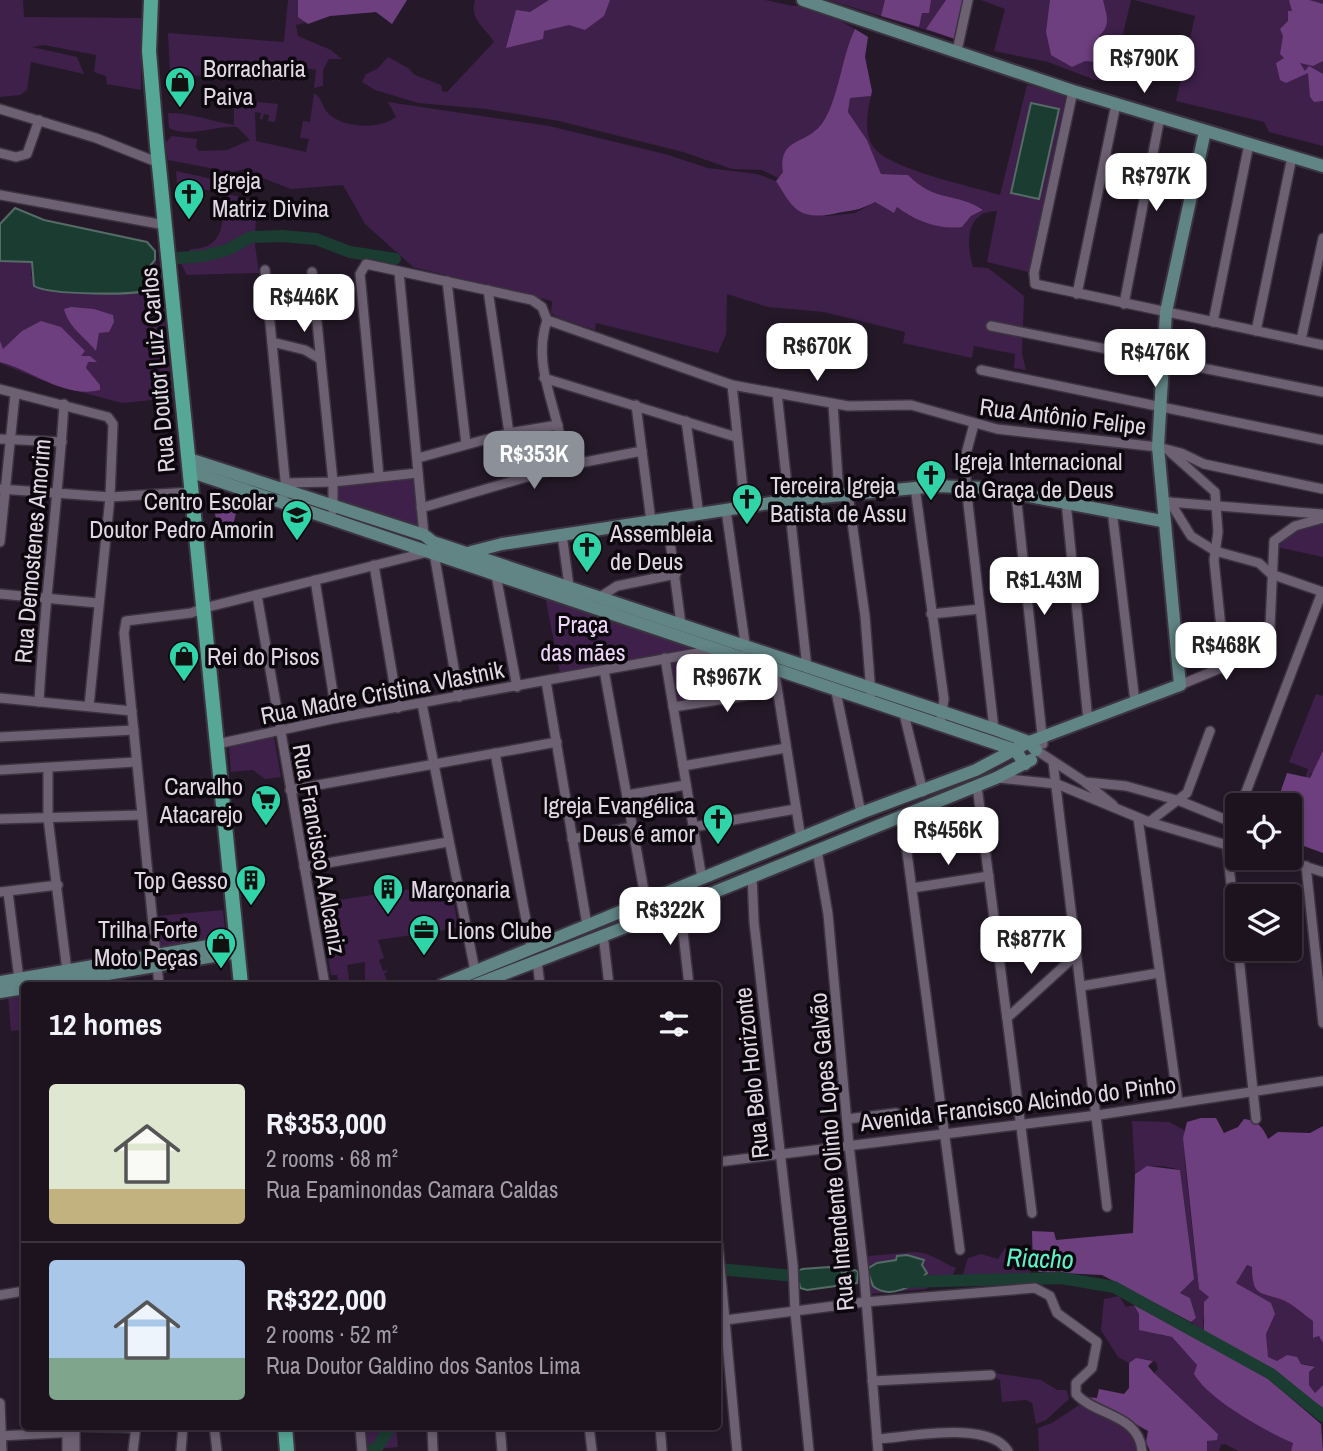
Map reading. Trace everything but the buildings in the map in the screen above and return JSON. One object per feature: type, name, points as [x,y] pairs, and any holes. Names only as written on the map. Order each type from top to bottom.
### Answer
[{"type":"main road","name":"Rua Doutor Luiz Carlos","points":[[151,0],[150,67],[242,982]]},
{"type":"main road","points":[[285,1430],[287,1451]]},
{"type":"street","points":[[803,0],[1073,91],[1323,166]]},
{"type":"street","points":[[957,51],[968,0]]},
{"type":"street","points":[[1073,91],[1032,281],[1038,286],[1323,345]]},
{"type":"street","points":[[1077,294],[1116,104]]},
{"type":"street","points":[[0,109],[39,120],[159,163]]},
{"type":"street","points":[[1124,304],[1160,117]]},
{"type":"street","points":[[0,153],[16,157],[27,153],[39,120]]},
{"type":"street","points":[[1180,685],[1162,521],[1166,502],[1162,405],[1166,312],[1205,131]]},
{"type":"street","points":[[1213,322],[1249,144]]},
{"type":"street","points":[[1256,331],[1292,157]]},
{"type":"street","points":[[0,195],[165,225]]},
{"type":"street","points":[[1301,340],[1323,238]]},
{"type":"street","name":"Rua Antônio Felipe","points":[[379,476],[360,274],[366,264],[538,303],[547,320],[732,385],[833,404],[911,405],[974,424],[1162,448],[1204,464],[1323,489]]},
{"type":"street","points":[[265,270],[284,491]]},
{"type":"street","points":[[312,272],[333,482],[333,511]]},
{"type":"street","points":[[399,272],[421,508],[459,697]]},
{"type":"street","points":[[447,281],[466,444]]},
{"type":"street","points":[[488,290],[509,433]]},
{"type":"street","points":[[547,320],[542,341],[544,378],[558,425],[564,466]]},
{"type":"street","points":[[990,326],[1165,359],[1323,393]]},
{"type":"street","points":[[272,342],[304,350],[320,359]]},
{"type":"street","points":[[981,370],[1323,440]]},
{"type":"street","points":[[544,378],[736,437]]},
{"type":"street","points":[[732,385],[745,508]]},
{"type":"street","points":[[0,389],[108,417],[113,426],[110,497],[89,706]]},
{"type":"street","points":[[777,393],[807,667]]},
{"type":"street","points":[[0,542],[2,489],[11,440],[15,394]]},
{"type":"street","name":"Rua Demostenes Amorim","points":[[39,702],[44,599],[58,492],[64,404]]},
{"type":"street","points":[[833,404],[870,695]]},
{"type":"street","points":[[636,405],[651,521]]},
{"type":"street","points":[[686,421],[699,515]]},
{"type":"street","points":[[974,424],[966,454],[966,486],[994,729]]},
{"type":"street","points":[[418,458],[509,433],[558,425]]},
{"type":"street","points":[[0,439],[62,443]]},
{"type":"street","points":[[1162,448],[1216,492],[1218,505],[1215,551],[1225,666]]},
{"type":"street","points":[[421,508],[564,466],[642,451]]},
{"type":"street","points":[[189,465],[284,491],[430,545],[496,575],[627,612],[681,624],[774,668],[836,692],[870,695],[942,719],[1015,750],[1025,764]]},
{"type":"street","points":[[284,491],[333,482],[418,473]]},
{"type":"street","points":[[470,552],[562,534],[790,500],[915,487],[966,486],[1162,521]]},
{"type":"street","points":[[915,487],[944,699],[942,719]]},
{"type":"street","points":[[2,489],[110,497],[191,492]]},
{"type":"street","points":[[1016,494],[1041,742],[1053,762],[1058,784],[1075,956],[1082,986],[1107,1207]]},
{"type":"street","points":[[1066,502],[1088,720]]},
{"type":"street","points":[[1166,502],[1323,516]]},
{"type":"street","points":[[1166,502],[1191,536],[1215,551],[1259,563],[1271,574],[1323,592],[1246,793]]},
{"type":"street","points":[[726,510],[745,653]]},
{"type":"street","points":[[1112,510],[1135,702]]},
{"type":"street","points":[[449,982],[861,813],[923,792],[1088,720],[1263,653],[1270,643],[1271,548],[1276,537],[1295,526],[1323,516]]},
{"type":"street","points":[[667,519],[681,624]]},
{"type":"street","points":[[562,534],[569,586]]},
{"type":"street","points":[[159,982],[124,633],[126,621],[191,613],[374,565],[430,545],[470,552],[600,597],[627,612],[720,649],[807,667],[870,695],[904,714],[994,729],[1041,742]]},
{"type":"street","points":[[374,565],[398,708]]},
{"type":"street","points":[[600,597],[617,586],[676,574]]},
{"type":"street","points":[[496,575],[517,687]]},
{"type":"street","points":[[315,580],[338,718]]},
{"type":"street","points":[[0,594],[98,603]]},
{"type":"street","name":"Rua Francisco A Alcaniz","points":[[257,595],[278,730],[324,982]]},
{"type":"street","points":[[931,614],[980,609]]},
{"type":"street","name":"Rua Madre Cristina Vlastnik","points":[[217,744],[338,718],[720,649]]},
{"type":"street","points":[[665,658],[702,879]]},
{"type":"street","points":[[774,668],[801,839]]},
{"type":"street","points":[[604,670],[646,902]]},
{"type":"street","points":[[546,681],[587,925]]},
{"type":"street","points":[[673,707],[776,691]]},
{"type":"street","points":[[836,692],[861,813]]},
{"type":"street","points":[[0,698],[132,711]]},
{"type":"street","points":[[422,704],[475,971]]},
{"type":"street","points":[[904,714],[923,792]]},
{"type":"street","points":[[0,737],[134,730]]},
{"type":"street","points":[[1149,822],[1166,807],[1180,801],[1192,783],[1210,732]]},
{"type":"street","points":[[290,790],[557,742]]},
{"type":"street","points":[[483,982],[680,906],[996,778],[1025,764],[1041,742]]},
{"type":"street","points":[[682,766],[786,748]]},
{"type":"street","points":[[495,753],[531,947]]},
{"type":"street","points":[[0,770],[136,762]]},
{"type":"street","points":[[1053,762],[1085,782],[1119,809]]},
{"type":"street","points":[[48,769],[48,818],[68,979]]},
{"type":"street","points":[[996,778],[1058,784],[1138,818],[1225,845]]},
{"type":"street","points":[[1085,782],[1126,786],[1225,815]]},
{"type":"street","points":[[627,795],[686,785]]},
{"type":"street","points":[[977,786],[1032,1213]]},
{"type":"street","points":[[693,827],[796,809]]},
{"type":"street","points":[[0,819],[141,815]]},
{"type":"street","points":[[902,815],[960,1250]]},
{"type":"street","points":[[1138,818],[1178,1102]]},
{"type":"street","points":[[572,839],[632,827]]},
{"type":"street","points":[[304,867],[448,842]]},
{"type":"street","points":[[788,844],[792,859]]},
{"type":"street","name":"Rua Intendente Olinto Lopes Galvão","points":[[817,850],[828,914],[849,1145],[864,1273],[878,1451]]},
{"type":"street","points":[[1302,865],[1323,872]]},
{"type":"street","points":[[1306,866],[1323,1023]]},
{"type":"street","name":"Rua Belo Horizonte","points":[[752,875],[754,922],[796,1289],[795,1312]]},
{"type":"street","points":[[912,888],[989,876]]},
{"type":"street","points":[[22,982],[4,892],[58,885]]},
{"type":"street","points":[[680,906],[689,982]]},
{"type":"street","points":[[603,934],[609,982]]},
{"type":"street","points":[[562,936],[568,949]]},
{"type":"street","points":[[40,982],[238,946]]},
{"type":"street","points":[[1007,1018],[1075,956]]},
{"type":"street","points":[[68,979],[93,981],[156,961]]},
{"type":"street","points":[[537,961],[540,982]]},
{"type":"street","points":[[1239,961],[1256,1119]]},
{"type":"street","points":[[1082,986],[1159,973]]},
{"type":"street","points":[[0,982],[21,984]]},
{"type":"street","points":[[0,992],[21,984]]},
{"type":"street","name":"Avenida Francisco Alcindo do Pinho","points":[[721,1162],[1098,1115],[1323,1081]]},
{"type":"street","points":[[847,1119],[896,1113]]},
{"type":"street","points":[[721,1278],[721,1320],[737,1451]]},
{"type":"street","points":[[721,1320],[865,1302],[1035,1288],[1050,1296],[1057,1313],[1097,1342],[1093,1368],[1076,1384],[1076,1394],[1125,1423],[1141,1442],[1142,1451]]},
{"type":"street","points":[[0,1295],[21,1292]]},
{"type":"street","points":[[795,1312],[809,1451]]},
{"type":"street","points":[[872,1381],[991,1375]]},
{"type":"street","points":[[0,1403],[2,1451]]},
{"type":"street","points":[[1,1436],[54,1430]]},
{"type":"street","points":[[67,1451],[71,1430]]},
{"type":"street","points":[[71,1430],[75,1451]]},
{"type":"street","points":[[133,1451],[136,1430]]},
{"type":"street","points":[[181,1451],[183,1430]]},
{"type":"street","points":[[214,1430],[217,1451]]},
{"type":"street","points":[[360,1430],[362,1451]]},
{"type":"street","points":[[432,1430],[433,1451]]},
{"type":"street","points":[[500,1430],[502,1451]]},
{"type":"street","points":[[589,1430],[592,1451]]},
{"type":"street","points":[[660,1430],[662,1451]]},
{"type":"street","points":[[877,1439],[984,1434],[1000,1441],[1008,1451]]},
{"type":"green space","points":[[0,0],[23,0],[24,17],[141,18],[141,90],[107,84],[106,76],[94,72],[96,55],[44,45],[32,47],[77,57],[84,74],[31,62],[27,90],[20,95],[0,97]]},
{"type":"green space","points":[[288,0],[407,0],[392,24],[376,12],[330,16],[296,25],[298,36],[331,50],[342,59],[329,59],[323,70],[323,86],[314,88],[316,70],[288,65],[280,81],[170,74],[168,33],[284,42]]},
{"type":"green space","points":[[475,0],[765,0],[793,6],[813,6],[855,29],[837,89],[823,122],[816,130],[789,147],[783,160],[783,172],[778,178],[762,170],[732,169],[683,152],[559,121],[486,109],[418,103],[375,90],[362,82],[366,74],[377,69],[388,57],[415,75],[441,85],[442,91],[447,92],[494,42],[476,18]]},
{"type":"green space","points":[[829,0],[963,0],[955,39]]},
{"type":"green space","points":[[981,0],[1131,0],[1112,81],[1095,80],[1048,62],[994,51],[1005,9]]},
{"type":"green space","points":[[1134,0],[1323,0],[1323,146],[1269,132],[1264,122],[1176,101],[1195,16]]},
{"type":"green space","points":[[1027,85],[1066,94],[1029,272],[987,262],[997,211],[986,213],[973,223],[969,240],[973,267],[988,268],[1024,296],[1022,354],[1026,370],[1014,368],[1015,354],[974,346],[972,358],[903,343],[905,332],[824,312],[768,307],[727,294],[726,334],[718,353],[596,323],[595,330],[551,313],[552,301],[413,267],[365,224],[343,185],[291,189],[252,174],[250,168],[231,172],[168,160],[165,143],[172,136],[197,139],[196,147],[199,151],[227,150],[250,140],[237,127],[194,132],[169,128],[168,113],[234,125],[234,100],[278,104],[275,122],[268,121],[269,115],[264,114],[262,120],[260,119],[261,113],[255,112],[256,141],[306,152],[309,139],[300,138],[303,121],[310,122],[314,93],[326,111],[350,124],[370,126],[396,117],[388,102],[549,126],[665,154],[708,168],[757,174],[776,181],[785,196],[826,216],[855,213],[875,202],[894,213],[897,207],[906,214],[962,227],[971,216],[983,210],[923,190],[908,175],[881,174],[867,140],[848,112],[850,98],[871,96],[867,117],[868,133],[873,146],[888,159],[936,177],[1000,195]]},
{"type":"green space","points":[[176,171],[244,186],[244,191],[217,185],[217,192],[177,184]]},
{"type":"green space","points":[[223,193],[256,201],[255,245],[259,273],[187,275],[179,260],[191,249],[202,248],[216,238],[222,223]]},
{"type":"green space","points":[[0,261],[32,262],[31,276],[65,290],[142,294],[144,272],[155,261],[159,268],[173,398],[122,403],[51,384],[0,363]]},
{"type":"green space","points":[[414,476],[419,528],[337,502],[338,486]]},
{"type":"green space","points":[[1323,524],[1323,557],[1277,547],[1297,530]]},
{"type":"green space","name":"Praça das mães","points":[[545,596],[698,647],[560,673]]},
{"type":"green space","points":[[690,659],[694,681],[717,678],[719,692],[677,702],[670,662]]},
{"type":"green space","points":[[1316,694],[1323,696],[1323,768],[1310,774],[1309,786],[1301,792],[1308,769],[1289,762]]},
{"type":"green space","points":[[274,737],[281,777],[265,779],[253,770],[231,772],[229,745]]},
{"type":"green space","name":"Marçonaria","points":[[451,883],[458,928],[378,940],[384,958],[379,960],[383,971],[389,970],[384,974],[387,980],[393,980],[365,982],[365,962],[347,965],[350,982],[338,982],[337,975],[331,975],[319,903]]},
{"type":"green space","points":[[223,910],[226,939],[163,949],[161,947],[158,916]]},
{"type":"green space","points":[[21,992],[21,1030],[11,1031],[8,994]]},
{"type":"green space","points":[[1132,1121],[1169,1122],[1184,1130],[1185,1164],[1199,1289],[1209,1297],[1203,1320],[1204,1333],[1191,1322],[1196,1318],[1190,1298],[1180,1293],[1194,1279],[1180,1170],[1156,1166],[1144,1168],[1135,1174]]},
{"type":"green space","points":[[1005,1248],[1019,1257],[1030,1257],[1031,1283],[967,1286],[963,1274],[968,1258],[981,1254],[998,1259]]},
{"type":"green space","points":[[914,1252],[931,1256],[956,1268],[952,1276],[938,1277],[926,1289],[870,1294],[865,1263],[869,1256]]},
{"type":"green space","points":[[1247,1265],[1252,1267],[1254,1284],[1260,1292],[1286,1301],[1313,1321],[1314,1338],[1319,1336],[1323,1343],[1323,1385],[1315,1393],[1309,1385],[1309,1372],[1315,1368],[1278,1362],[1267,1357],[1266,1334],[1269,1322],[1255,1294],[1236,1283]]},
{"type":"green space","points":[[1119,1296],[1126,1307],[1134,1305],[1160,1335],[1172,1337],[1198,1365],[1199,1382],[1241,1413],[1293,1443],[1291,1451],[1238,1451],[1225,1444],[1221,1445],[1219,1451],[1207,1451],[1207,1442],[1218,1434],[1154,1373],[1158,1369],[1156,1362],[1142,1359],[1129,1363],[1118,1357],[1101,1330],[1104,1299]]},
{"type":"green space","points":[[994,1373],[1041,1380],[1057,1390],[1067,1390],[1069,1399],[1046,1420],[1036,1424],[1032,1403],[1026,1400],[1002,1402],[1000,1380],[994,1377]]},
{"type":"green space","points":[[1079,1405],[1123,1425],[1137,1451],[1039,1451],[1038,1428],[1052,1423]]},
{"type":"green space","points":[[366,1430],[396,1430],[398,1447],[367,1450]]},
{"type":"shaded area","points":[[298,0],[407,0],[392,24],[376,12],[330,16],[308,24],[298,17]]},
{"type":"shaded area","points":[[549,0],[610,0],[604,16],[585,30],[569,25],[544,31],[543,39],[506,48],[516,10],[530,12]]},
{"type":"shaded area","points":[[885,0],[931,0],[929,13],[922,13],[919,27],[881,16]]},
{"type":"shaded area","points":[[946,0],[963,0],[955,39],[926,29]]},
{"type":"shaded area","points":[[1050,0],[1103,0],[1107,23],[1099,36],[1102,51],[1096,62],[1085,61],[1072,67],[1051,55],[1046,32]]},
{"type":"shaded area","points":[[1289,0],[1309,0],[1323,4],[1323,61],[1313,66],[1300,63],[1305,71],[1309,66],[1323,74],[1323,101],[1314,102],[1310,97],[1308,73],[1286,83],[1280,80],[1276,63],[1284,58],[1280,54],[1283,36],[1280,29],[1288,21],[1288,11],[1292,11]]},
{"type":"shaded area","points":[[855,29],[868,37],[865,57],[872,91],[871,96],[850,98],[848,112],[867,140],[881,174],[908,175],[927,190],[973,204],[983,210],[971,216],[962,227],[928,223],[897,207],[894,213],[875,202],[833,214],[805,214],[787,199],[776,181],[783,172],[785,152],[823,122],[837,89]]},
{"type":"shaded area","points":[[1031,103],[1059,109],[1039,199],[1011,193]]},
{"type":"shaded area","points":[[15,208],[44,220],[147,242],[155,251],[155,260],[145,272],[153,279],[154,289],[131,293],[94,293],[57,291],[34,286],[32,262],[0,261],[0,224]]},
{"type":"shaded area","points":[[64,309],[94,309],[113,315],[114,322],[109,332],[99,333],[96,351],[69,321]]},
{"type":"shaded area","points":[[41,321],[61,327],[85,351],[81,356],[90,356],[97,362],[88,362],[86,368],[100,385],[100,390],[74,391],[0,362],[0,341],[3,349],[22,331]]},
{"type":"shaded area","points":[[232,495],[236,508],[231,530],[219,531],[214,510],[217,499]]},
{"type":"shaded area","points":[[1323,751],[1323,853],[1302,845],[1302,793],[1280,793],[1287,773],[1310,778]]},
{"type":"shaded area","points":[[1216,1118],[1224,1133],[1238,1127],[1244,1119],[1253,1121],[1262,1128],[1268,1139],[1278,1132],[1310,1133],[1323,1126],[1323,1343],[1319,1336],[1313,1338],[1313,1321],[1288,1303],[1256,1289],[1252,1267],[1247,1265],[1236,1283],[1271,1303],[1275,1314],[1266,1334],[1268,1357],[1277,1361],[1287,1355],[1297,1357],[1301,1364],[1315,1367],[1309,1372],[1309,1385],[1315,1393],[1323,1385],[1323,1408],[1258,1362],[1204,1333],[1204,1302],[1209,1297],[1199,1289],[1183,1138],[1187,1122]]},
{"type":"shaded area","points":[[1147,1166],[1180,1170],[1194,1279],[1180,1293],[1190,1298],[1196,1318],[1191,1322],[1102,1275],[1039,1272],[1033,1268],[1032,1231],[1054,1232],[1056,1240],[1133,1233],[1135,1174]]},
{"type":"shaded area","points":[[907,1255],[924,1260],[922,1265],[927,1273],[922,1278],[902,1290],[886,1292],[873,1286],[867,1269],[877,1263],[896,1260],[897,1256]]},
{"type":"shaded area","points":[[802,1269],[840,1269],[842,1273],[855,1270],[858,1272],[857,1283],[807,1290],[800,1288],[798,1272]]},
{"type":"shaded area","points":[[1134,1305],[1266,1377],[1321,1424],[1323,1451],[1291,1451],[1293,1443],[1268,1431],[1211,1394],[1194,1374],[1197,1365],[1172,1337],[1139,1330],[1139,1314]]},
{"type":"shaded area","points":[[1136,1358],[1153,1361],[1148,1366],[1154,1373],[1218,1434],[1217,1440],[1207,1441],[1207,1451],[1150,1451],[1146,1442],[1148,1431],[1087,1397],[1097,1398],[1099,1389],[1124,1394],[1129,1388],[1129,1363]]},
{"type":"waterway","points":[[179,258],[204,256],[227,250],[251,237],[282,236],[316,239],[350,252],[395,259]]},
{"type":"waterway","name":"Riacho","points":[[721,1269],[805,1277]]},
{"type":"waterway","name":"Riacho","points":[[903,1282],[1061,1278],[1114,1287],[1271,1374],[1323,1416]]},
{"type":"waterway","name":"Riacho","points":[[369,1451],[377,1448],[388,1430]]},
{"type":"place","name":"Borracharia Paiva","points":[[180,109]]},
{"type":"place","name":"Igreja Matriz Divina","points":[[189,221]]},
{"type":"place","name":"Igreja Internacional da Graça de Deus","points":[[931,502]]},
{"type":"place","name":"Terceira Igreja Batista de Assu","points":[[747,526]]},
{"type":"place","name":"Centro Escolar Doutor Pedro Amorin","points":[[297,542]]},
{"type":"place","name":"Assembleia de Deus","points":[[587,574]]},
{"type":"place","name":"Rei do Pisos","points":[[184,683]]},
{"type":"place","name":"Carvalho Atacarejo","points":[[266,827]]},
{"type":"place","name":"Igreja Evangélica Deus é amor","points":[[718,846]]},
{"type":"place","name":"Top Gesso","points":[[251,907]]},
{"type":"place","name":"Marçonaria","points":[[388,916]]},
{"type":"place","name":"Lions Clube","points":[[424,957]]},
{"type":"place","name":"Trilha Forte Moto Peças","points":[[221,970]]}]
